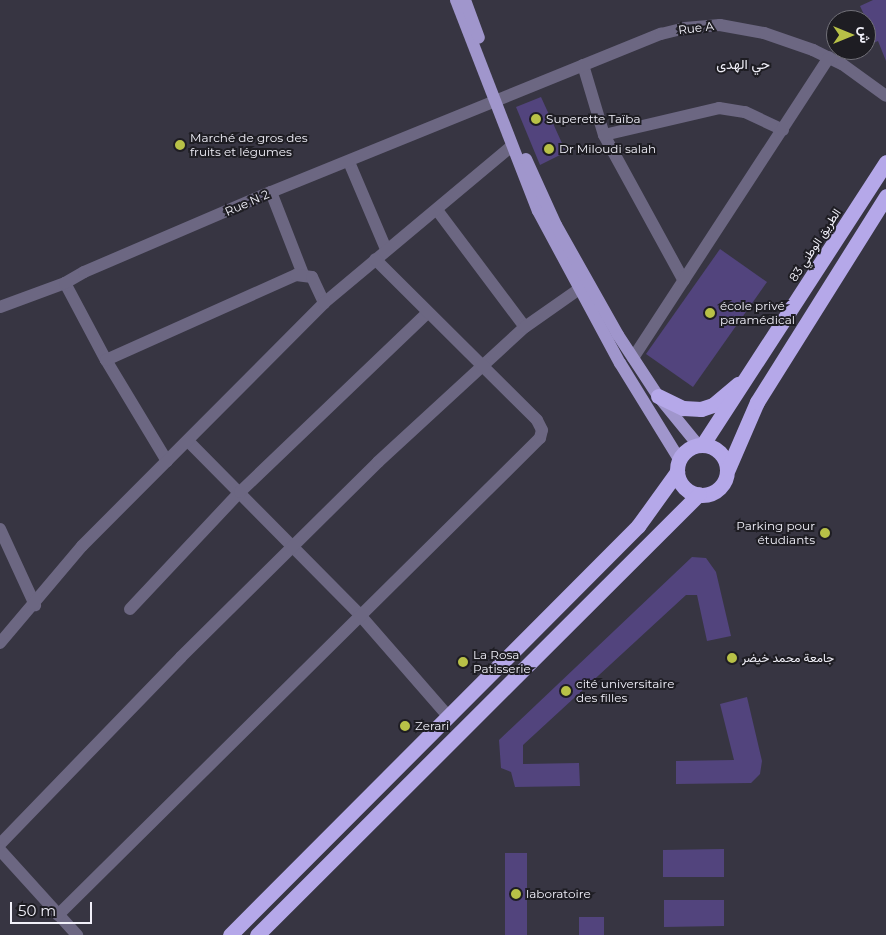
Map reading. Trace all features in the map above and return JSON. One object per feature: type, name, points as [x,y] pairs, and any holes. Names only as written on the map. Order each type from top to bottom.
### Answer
[{"type":"highway","name":"الطريق الوطني 83","points":[[701,445],[886,162]]},
{"type":"highway","points":[[257,935],[699,494],[717,490],[757,402],[886,196]]},
{"type":"highway","points":[[658,396],[684,408],[701,409],[713,405],[745,378]]},
{"type":"highway","points":[[230,935],[647,516],[687,449],[701,445],[722,454],[728,469]]},
{"type":"highway","points":[[678,466],[682,486],[699,494]]},
{"type":"main road","points":[[456,0],[498,100],[556,225],[633,358],[658,396],[701,445]]},
{"type":"main road","points":[[465,0],[512,146],[538,211],[678,466]]},
{"type":"street","name":"Rue A","points":[[498,100],[661,34],[720,25],[764,34],[826,56]]},
{"type":"street","points":[[633,358],[784,130],[826,60]]},
{"type":"street","name":"Rue A","points":[[832,60],[886,96]]},
{"type":"street","points":[[583,65],[604,135],[684,281]]},
{"type":"street","name":"Rue N 2","points":[[0,307],[66,283],[84,272],[271,192],[498,100]]},
{"type":"street","points":[[604,135],[719,108],[745,112],[784,130]]},
{"type":"street","points":[[1,640],[35,605],[82,546],[167,461],[189,442],[324,303],[512,146]]},
{"type":"street","points":[[349,162],[386,250]]},
{"type":"street","points":[[271,192],[303,274],[315,281],[324,303]]},
{"type":"street","points":[[437,210],[525,327]]},
{"type":"street","points":[[58,914],[359,614],[540,438],[539,423],[426,314],[375,259]]},
{"type":"street","points":[[106,360],[303,274]]},
{"type":"street","points":[[66,283],[106,360],[167,461]]},
{"type":"street","points":[[0,844],[292,545],[525,327],[580,290]]},
{"type":"street","points":[[130,609],[240,492],[426,314]]},
{"type":"street","points":[[189,442],[359,614],[449,717]]},
{"type":"street","points":[[0,529],[35,605]]},
{"type":"street","points":[[0,850],[77,935]]},
{"type":"building","points":[[873,0],[886,0],[886,61],[878,41],[876,42],[876,10],[862,10],[860,6]]},
{"type":"building","points":[[541,97],[566,152],[540,165],[516,107]]},
{"type":"building","name":"école privé paramédical","points":[[720,249],[767,282],[693,387],[646,354]]},
{"type":"building","name":"cité universitaire des filles","points":[[692,557],[706,558],[716,572],[731,636],[707,641],[697,595],[686,595],[523,745],[523,764],[579,763],[580,786],[515,787],[511,772],[501,768],[499,740]]},
{"type":"building","points":[[747,697],[762,761],[760,774],[751,783],[676,784],[676,761],[734,760],[720,704]]},
{"type":"building","points":[[724,849],[724,877],[663,877],[663,850]]},
{"type":"building","name":"laboratoire","points":[[505,853],[527,853],[527,935],[505,935]]},
{"type":"building","points":[[664,900],[724,900],[724,926],[664,927]]},
{"type":"building","name":"laboratoire","points":[[579,917],[604,917],[604,935],[579,935]]},
{"type":"place","name":"Superette Taïba","points":[[536,119]]},
{"type":"place","name":"Marché de gros des fruits et légumes","points":[[180,145]]},
{"type":"place","name":"Dr Miloudi salah","points":[[549,149]]},
{"type":"place","name":"école privé paramédical","points":[[710,313]]},
{"type":"place","name":"Parking pour étudiants","points":[[825,533]]},
{"type":"place","name":"جامعة محمد خيضر","points":[[732,658]]},
{"type":"place","name":"La Rosa Patisserie","points":[[463,662]]},
{"type":"place","name":"cité universitaire des filles","points":[[566,691]]},
{"type":"place","name":"Zerari","points":[[405,726]]},
{"type":"place","name":"laboratoire","points":[[516,894]]},
{"type":"district","name":"حي الهدى","points":[[743,64]]}]
